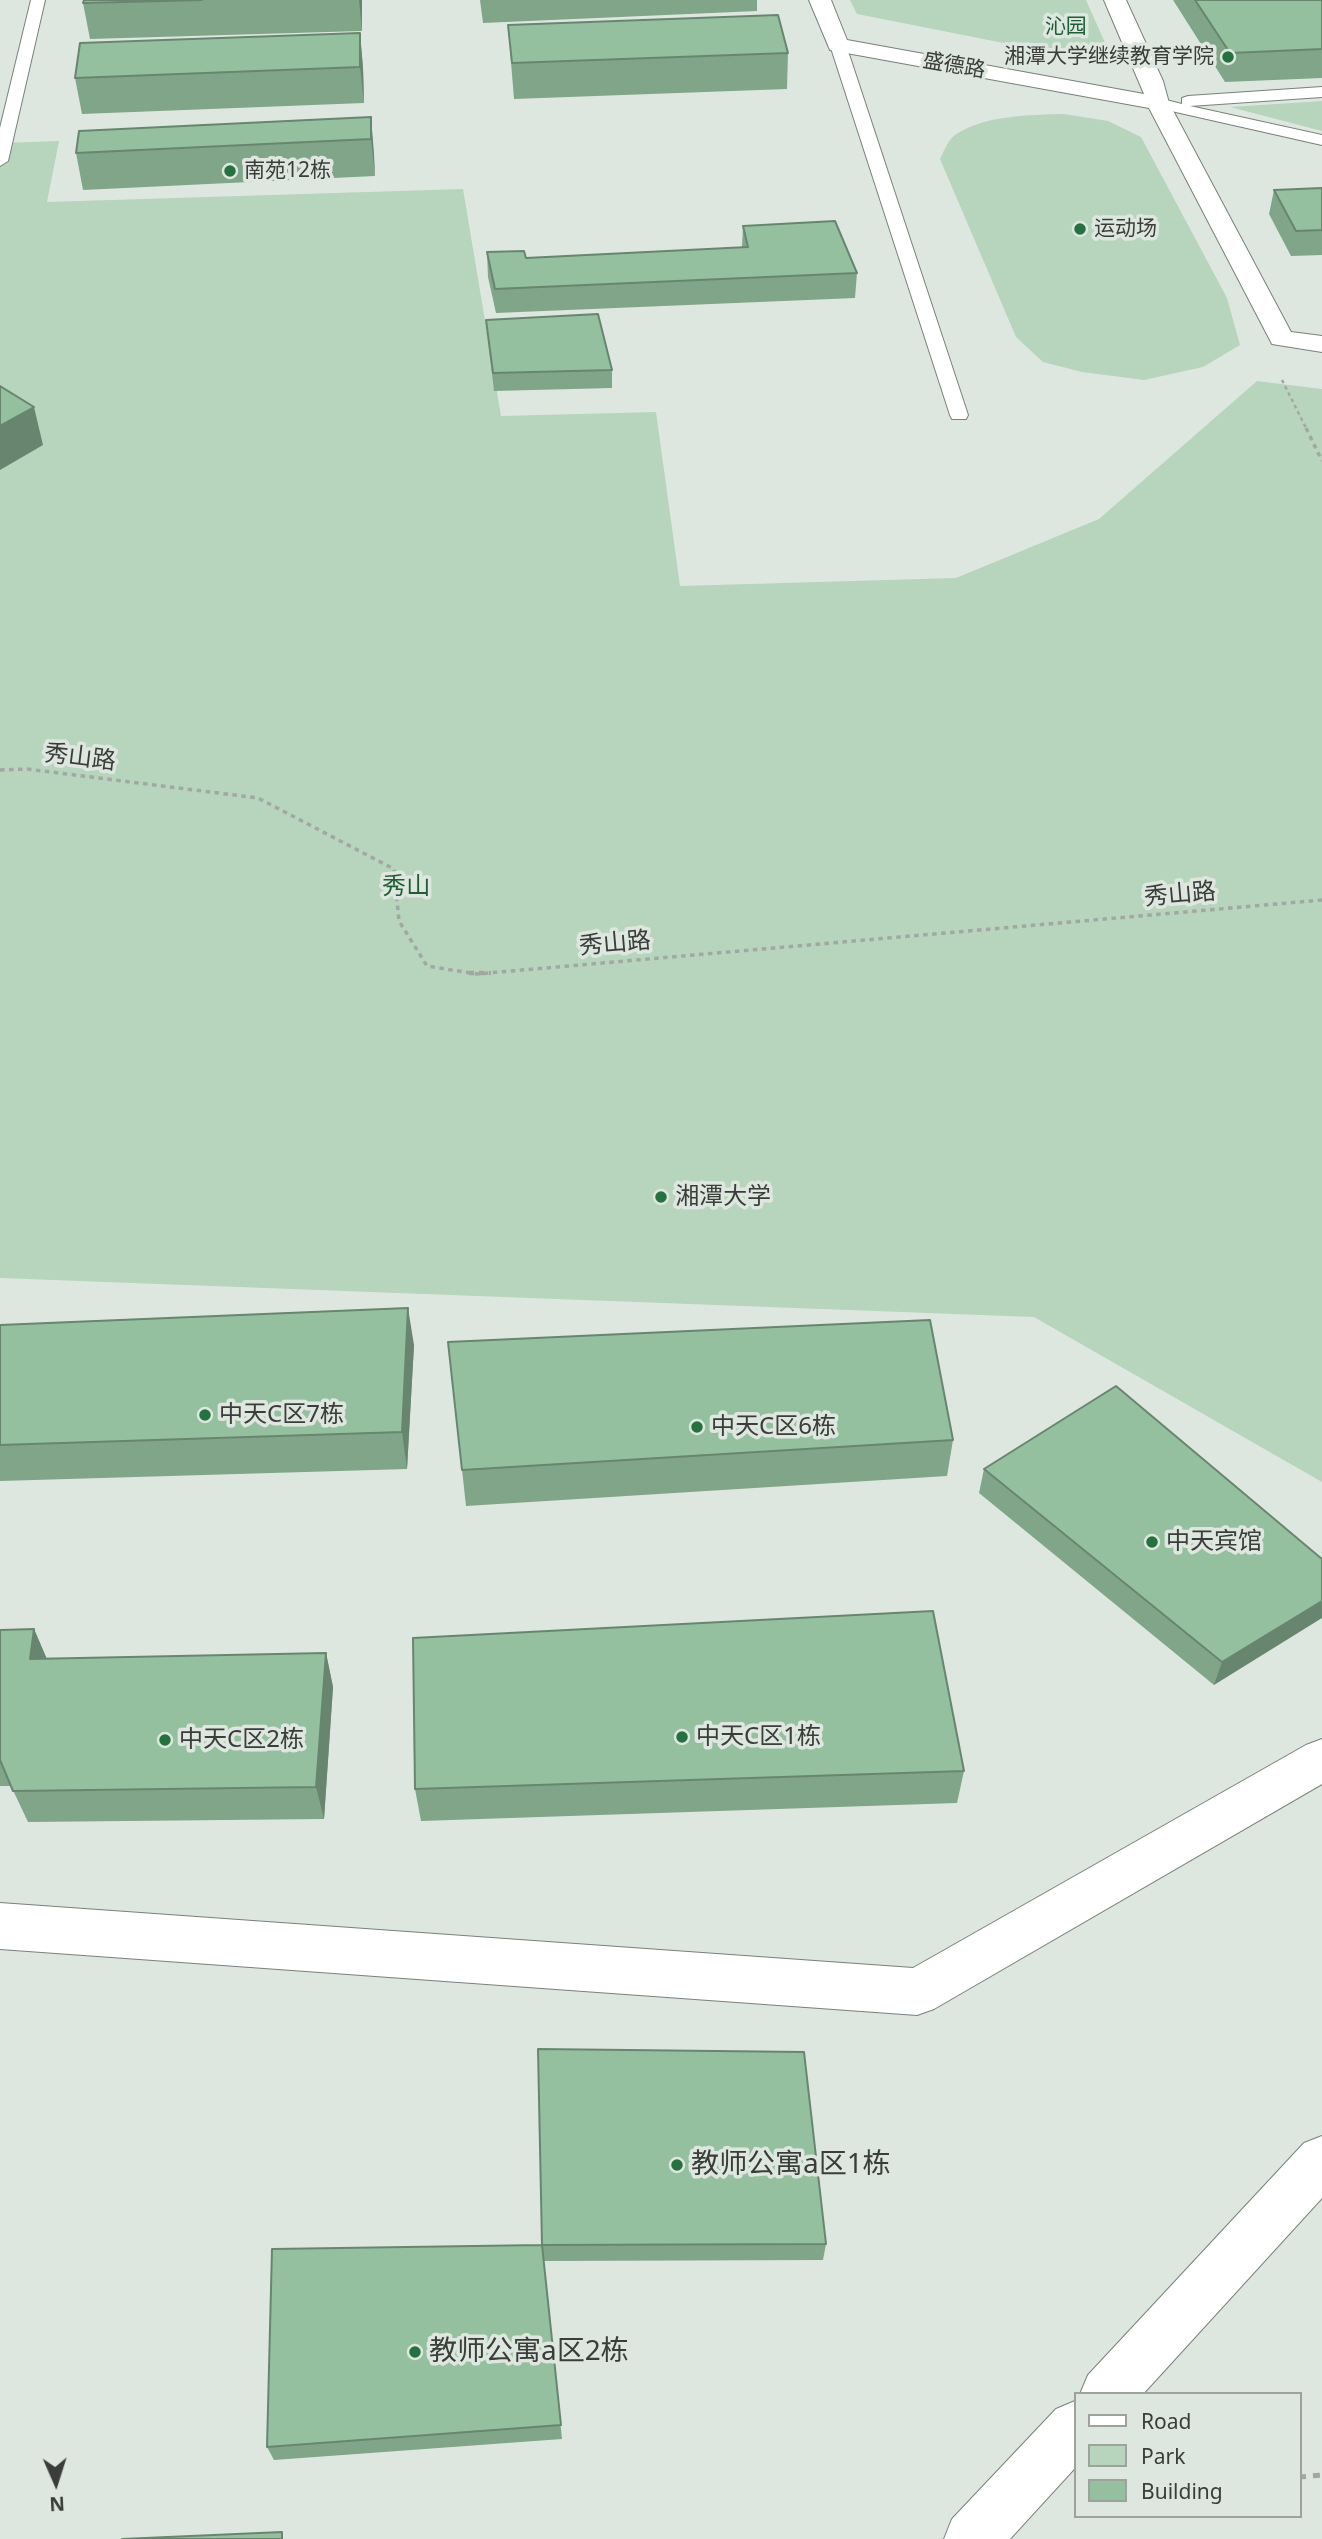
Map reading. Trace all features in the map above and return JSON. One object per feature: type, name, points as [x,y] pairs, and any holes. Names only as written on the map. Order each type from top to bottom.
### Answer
[{"type":"street","points":[[820,0],[838,45]]},
{"type":"street","points":[[1115,0],[1152,81],[1158,103],[1282,338],[1322,344]]},
{"type":"street","name":"盛德路","points":[[838,45],[1158,103]]},
{"type":"street","points":[[0,1926],[917,1992],[1322,1760]]},
{"type":"street","points":[[1109,2392],[1322,2161]]},
{"type":"street","points":[[972,2539],[1074,2429]]},
{"type":"lane","points":[[0,161],[38,0]]},
{"type":"lane","points":[[838,45],[960,415]]},
{"type":"lane","points":[[1158,103],[1322,92]]},
{"type":"lane","points":[[1158,103],[1322,140]]},
{"type":"path","points":[[1280,376],[1322,461]]},
{"type":"path","name":"秀山路","points":[[0,770],[27,769],[258,798],[394,869],[399,920],[427,965],[477,974],[1322,900]]},
{"type":"path","points":[[1301,2477],[1322,2475]]},
{"type":"green space","name":"沁园","points":[[850,0],[1086,0],[1115,65],[857,14]]},
{"type":"green space","points":[[1322,101],[1322,131],[1230,107]]},
{"type":"green space","name":"运动场","points":[[1064,114],[1108,121],[1141,137],[1227,298],[1240,345],[1203,367],[1144,380],[1082,372],[1043,362],[1016,337],[940,159],[953,137],[979,123],[1008,117]]},
{"type":"green space","name":"秀山","points":[[59,141],[47,202],[463,189],[501,416],[656,412],[680,586],[956,578],[1099,519],[1257,381],[1322,389],[1322,1482],[1034,1317],[0,1278],[0,143]]},
{"type":"building","points":[[84,0],[202,0],[83,3]]},
{"type":"building","points":[[1195,0],[1322,0],[1322,49],[1230,53]]},
{"type":"building","points":[[778,15],[788,53],[512,63],[508,25]]},
{"type":"building","points":[[360,33],[360,67],[75,78],[80,43]]},
{"type":"building","points":[[371,117],[371,139],[76,153],[79,131]]},
{"type":"building","points":[[1322,188],[1322,230],[1296,231],[1274,190]]},
{"type":"building","points":[[835,221],[857,273],[495,289],[487,252],[524,251],[526,258],[748,247],[743,226]]},
{"type":"building","points":[[598,314],[612,370],[493,373],[486,320]]},
{"type":"building","points":[[0,386],[34,407],[0,426]]},
{"type":"building","name":"中天C区7栋","points":[[408,1308],[402,1432],[0,1445],[0,1325]]},
{"type":"building","name":"中天C区6栋","points":[[930,1320],[953,1440],[462,1470],[448,1342]]},
{"type":"building","name":"中天宾馆","points":[[1116,1386],[1322,1559],[1322,1601],[1222,1662],[984,1469]]},
{"type":"building","name":"中天C区1栋","points":[[933,1611],[964,1771],[415,1789],[413,1638]]},
{"type":"building","name":"中天C区2栋","points":[[34,1629],[30,1659],[326,1653],[316,1787],[13,1791],[0,1760],[0,1630]]},
{"type":"building","name":"教师公寓a区1栋","points":[[538,2049],[804,2052],[826,2244],[542,2245]]},
{"type":"building","name":"教师公寓a区2栋","points":[[542,2245],[561,2425],[267,2447],[272,2249]]},
{"type":"building","points":[[282,2532],[282,2539],[122,2539]]},
{"type":"place","name":"湘潭大学继续教育学院","points":[[1228,57]]},
{"type":"place","name":"南苑12栋","points":[[230,171]]},
{"type":"place","name":"运动场","points":[[1080,229]]},
{"type":"place","name":"湘潭大学","points":[[661,1197]]},
{"type":"place","name":"中天C区7栋","points":[[205,1415]]},
{"type":"place","name":"中天C区6栋","points":[[697,1427]]},
{"type":"place","name":"中天宾馆","points":[[1152,1542]]},
{"type":"place","name":"中天C区1栋","points":[[682,1737]]},
{"type":"place","name":"中天C区2栋","points":[[165,1740]]},
{"type":"place","name":"教师公寓a区1栋","points":[[677,2165]]},
{"type":"place","name":"教师公寓a区2栋","points":[[415,2352]]}]
